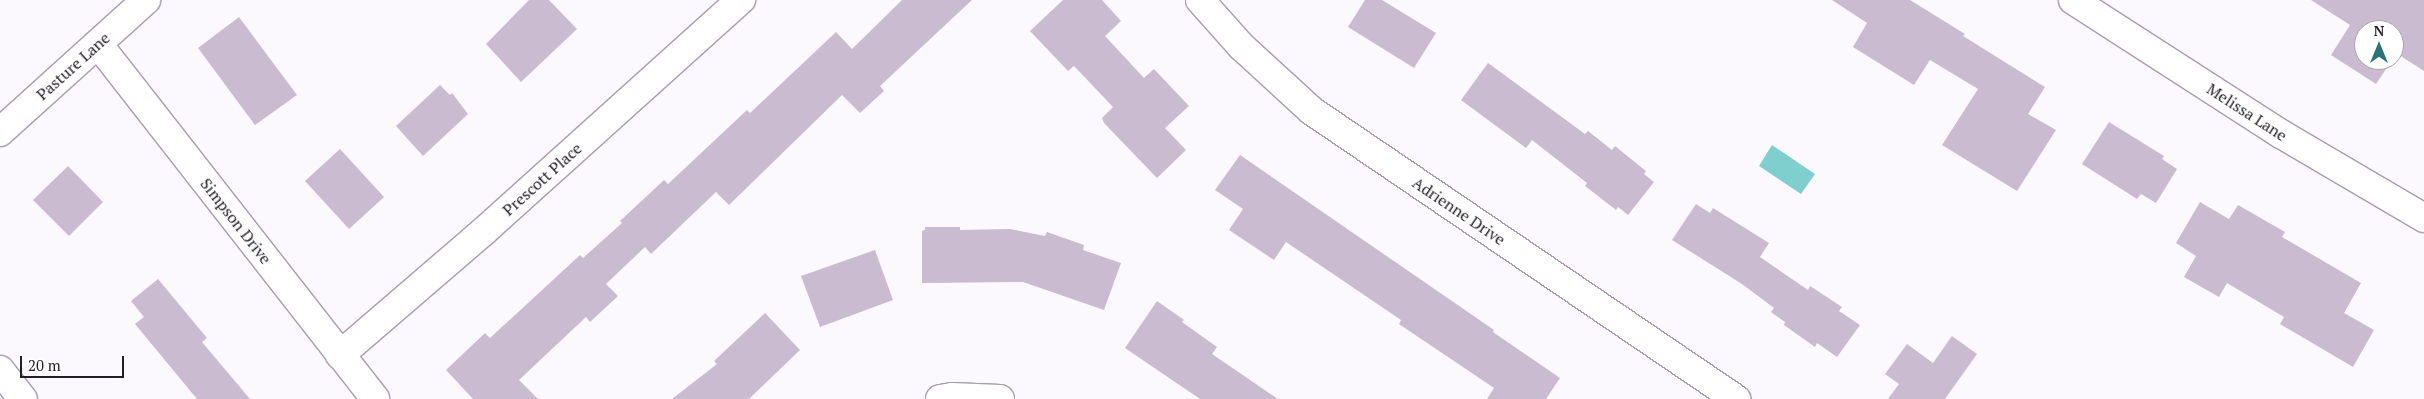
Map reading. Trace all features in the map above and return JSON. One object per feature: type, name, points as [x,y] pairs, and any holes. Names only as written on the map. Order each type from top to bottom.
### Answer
[{"type":"street","name":"Pasture Lane","points":[[0,132],[146,0]]},
{"type":"street","name":"Prescott Place","points":[[340,355],[484,231],[741,0]]},
{"type":"street","name":"Adrienne Drive","points":[[1200,0],[1241,46],[1312,111],[1736,399]]},
{"type":"street","name":"Melissa Lane","points":[[2073,0],[2280,134],[2424,218]]},
{"type":"street","name":"Simpson Drive","points":[[98,44],[374,399]]},
{"type":"street","points":[[0,370],[23,399]]},
{"type":"street","points":[[940,399],[952,397],[1000,399]]},
{"type":"water","points":[[1772,145],[1815,174],[1801,194],[1759,166]]},
{"type":"building","points":[[529,0],[549,0],[577,29],[521,82],[486,44]]},
{"type":"building","points":[[902,0],[972,0],[880,86],[884,91],[860,113],[842,95],[729,205],[716,192],[651,254],[645,247],[606,284],[618,296],[590,322],[586,317],[519,380],[538,399],[473,399],[446,370],[485,333],[490,338],[580,255],[583,258],[622,223],[620,221],[664,180],[668,184],[747,110],[750,113],[836,32],[852,49]]},
{"type":"building","points":[[1063,0],[1102,0],[1121,21],[1105,36],[1144,78],[1154,69],[1189,106],[1165,128],[1186,150],[1157,178],[1104,123],[1102,118],[1113,107],[1074,66],[1068,71],[1030,31]]},
{"type":"building","points":[[1365,0],[1382,0],[1436,33],[1414,68],[1348,27]]},
{"type":"building","points":[[1832,0],[1910,0],[1965,34],[1963,36],[2045,87],[2028,114],[2056,130],[2017,191],[1942,145],[1978,89],[1930,60],[1914,85],[1853,47],[1867,23]]},
{"type":"building","points":[[2311,0],[2424,0],[2424,71],[2404,58],[2404,20],[2354,20],[2354,70],[2331,55],[2350,25]]},
{"type":"building","points":[[239,17],[297,95],[255,125],[198,48]]},
{"type":"building","points":[[1488,63],[1585,134],[1588,131],[1612,150],[1615,146],[1646,171],[1644,174],[1654,182],[1628,215],[1618,207],[1616,210],[1585,186],[1587,183],[1532,140],[1526,148],[1461,100]]},
{"type":"building","points":[[2354,70],[2385,70],[2376,84]]},
{"type":"building","points":[[440,85],[450,95],[452,93],[468,114],[423,156],[396,126]]},
{"type":"building","points":[[2109,122],[2164,156],[2162,159],[2177,169],[2156,203],[2141,194],[2137,199],[2082,164]]},
{"type":"building","points":[[340,149],[384,197],[349,229],[305,181]]},
{"type":"building","points":[[1240,155],[1494,330],[1493,332],[1560,378],[1546,399],[1487,399],[1494,388],[1399,324],[1401,320],[1286,242],[1274,260],[1229,230],[1243,209],[1215,190]]},
{"type":"building","points":[[68,166],[103,202],[69,236],[33,200]]},
{"type":"building","points":[[2200,202],[2229,219],[2238,205],[2285,232],[2282,237],[2361,283],[2344,313],[2374,330],[2353,367],[2280,324],[2284,317],[2227,283],[2219,297],[2184,277],[2196,256],[2176,243]]},
{"type":"building","points":[[1696,204],[1710,213],[1713,208],[1769,243],[1760,257],[1808,290],[1810,286],[1842,307],[1839,311],[1860,325],[1837,357],[1817,343],[1815,347],[1784,325],[1785,322],[1771,312],[1774,308],[1742,284],[1672,240]]},
{"type":"building","points":[[925,227],[960,227],[960,230],[1010,229],[1045,236],[1047,232],[1084,245],[1083,250],[1121,263],[1104,310],[1023,282],[922,283],[922,231],[925,230]]},
{"type":"building","points":[[875,250],[893,300],[820,327],[801,276]]},
{"type":"building","points":[[158,279],[207,338],[202,342],[250,399],[197,399],[135,324],[144,317],[131,301]]},
{"type":"building","points":[[1157,301],[1217,347],[1212,354],[1278,399],[1200,399],[1125,348]]},
{"type":"building","points":[[765,313],[800,350],[749,399],[672,399],[717,364],[714,361]]},
{"type":"building","points":[[1952,336],[1977,354],[1945,399],[1888,399],[1899,384],[1885,374],[1907,344],[1933,363]]}]
